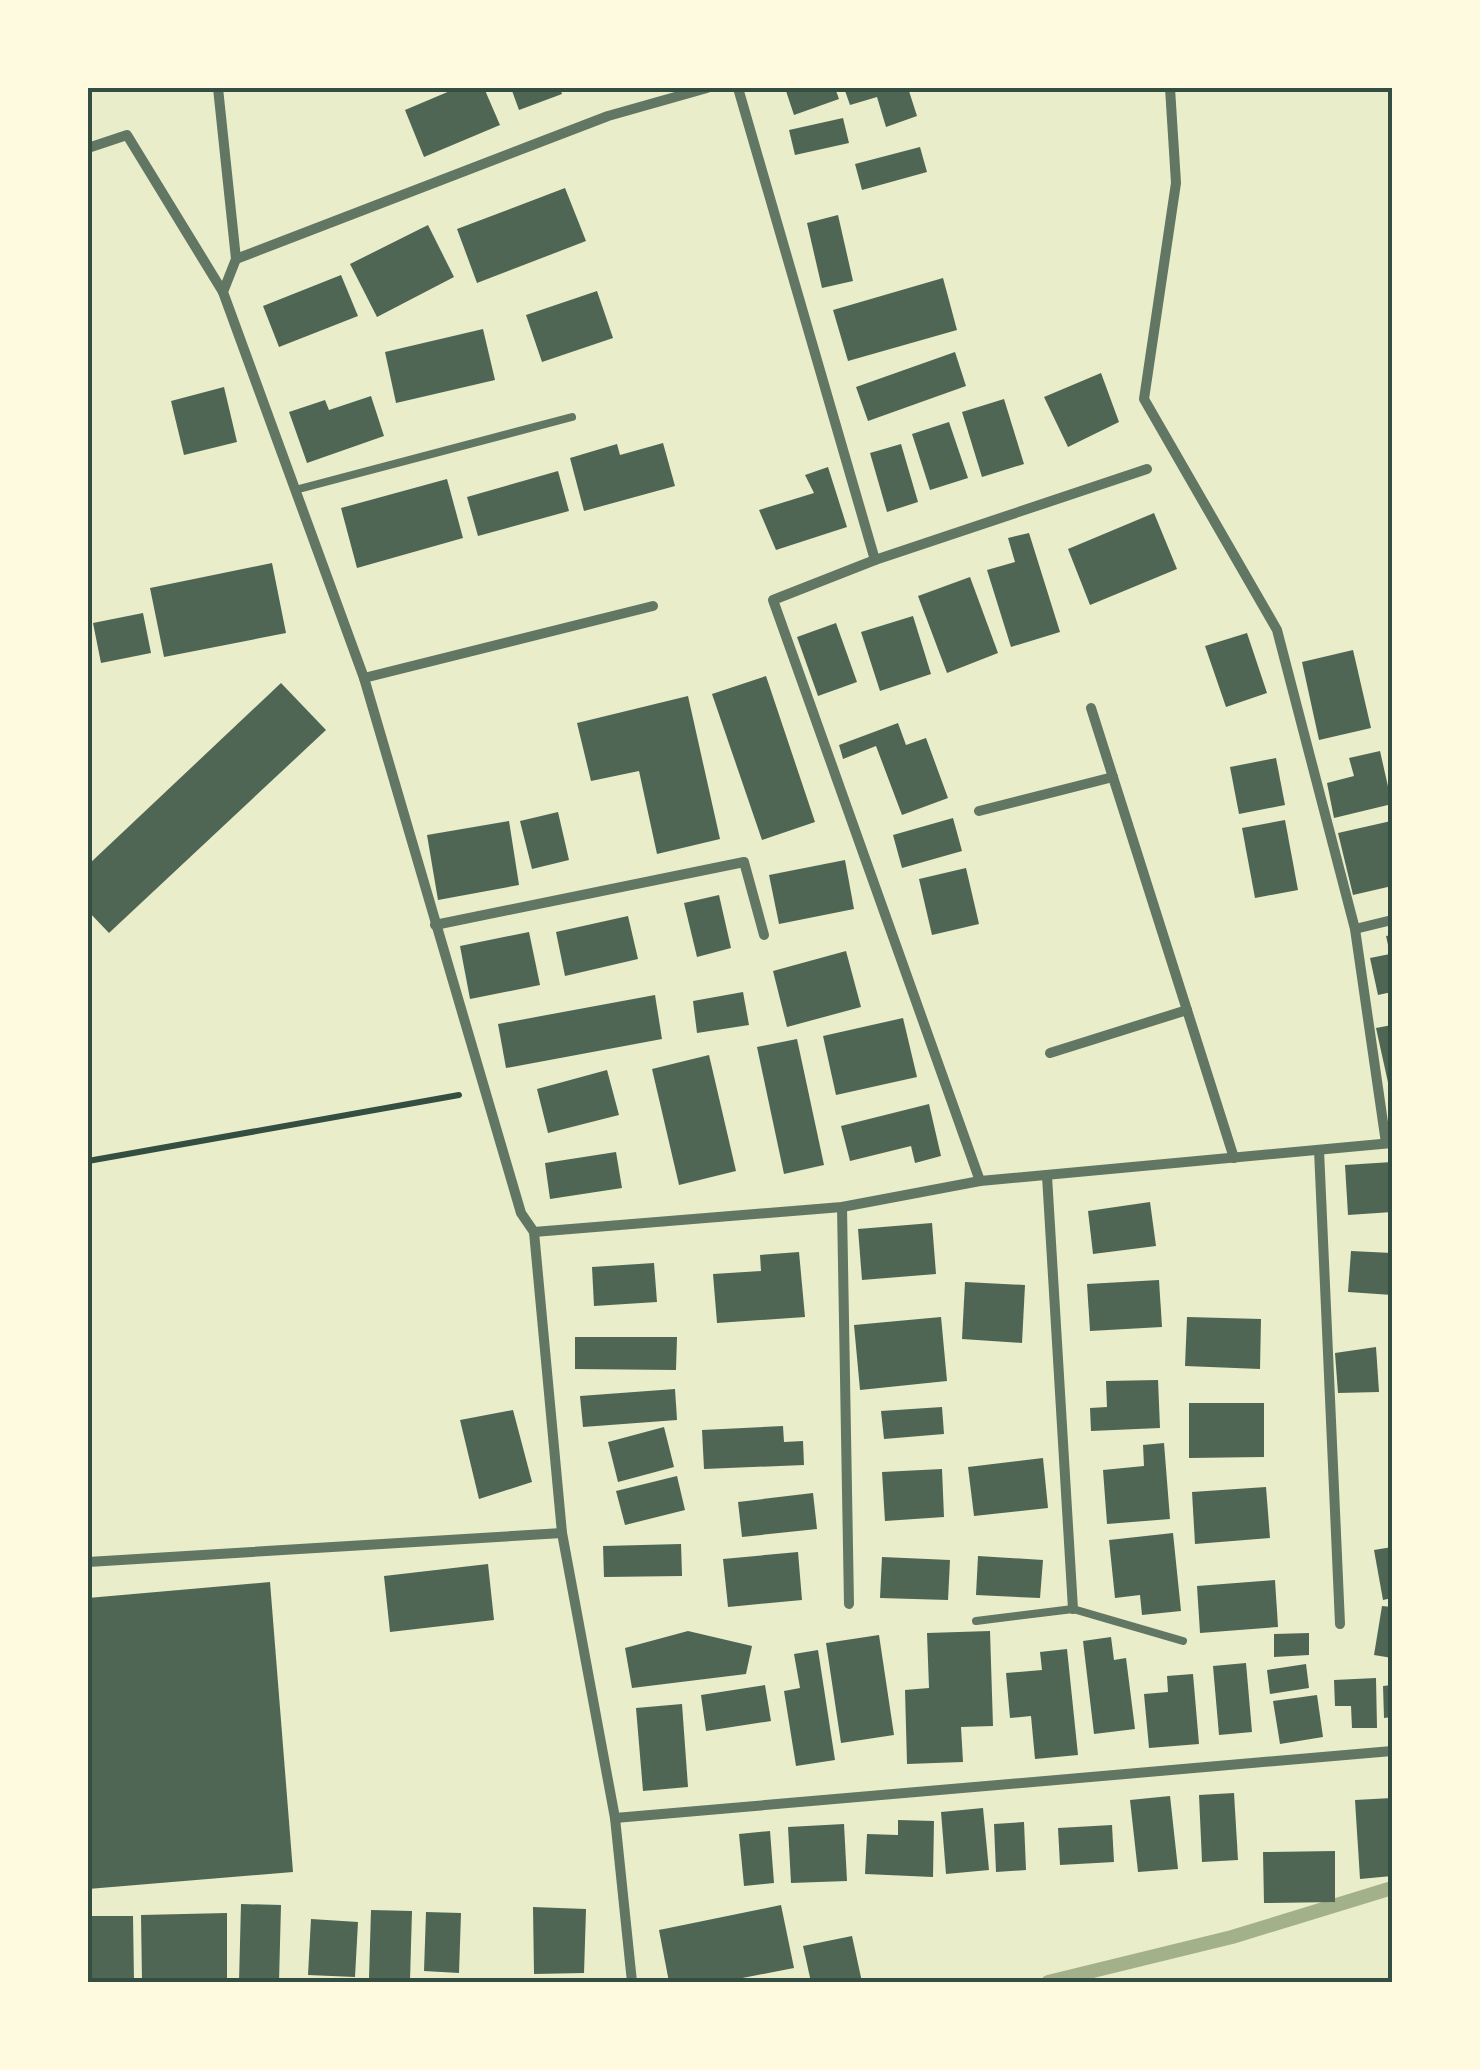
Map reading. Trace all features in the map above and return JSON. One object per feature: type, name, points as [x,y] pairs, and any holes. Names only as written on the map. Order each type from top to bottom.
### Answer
[{"type":"street","points":[[218,88],[236,259],[223,292]]},
{"type":"street","points":[[236,259],[608,116],[707,88]]},
{"type":"street","points":[[738,88],[875,560]]},
{"type":"street","points":[[534,1232],[842,1207],[980,1181],[1389,1143],[1355,929],[1276,630],[1144,399],[1176,183],[1170,88]]},
{"type":"street","points":[[88,148],[127,135],[223,292],[364,678],[521,1213],[534,1232],[562,1533],[615,1818],[632,1982]]},
{"type":"street","points":[[980,1181],[772,600],[875,560],[1146,469]]},
{"type":"street","points":[[364,678],[653,606]]},
{"type":"street","points":[[1092,708],[1234,1158]]},
{"type":"street","points":[[979,812],[1113,777]]},
{"type":"street","points":[[435,925],[744,862],[764,934]]},
{"type":"street","points":[[1355,929],[1392,920]]},
{"type":"street","points":[[1050,1053],[1187,1010]]},
{"type":"street","points":[[1319,1150],[1340,1624]]},
{"type":"street","points":[[1047,1176],[1073,1609]]},
{"type":"street","points":[[842,1207],[849,1604]]},
{"type":"street","points":[[88,1562],[562,1533]]},
{"type":"street","points":[[615,1818],[1392,1751]]},
{"type":"lane","points":[[295,490],[572,417]]},
{"type":"lane","points":[[976,1621],[1073,1609],[1183,1642]]},
{"type":"path","points":[[88,1161],[484,1090]]},
{"type":"building","points":[[457,88],[484,88],[500,125],[424,157],[405,110]]},
{"type":"building","points":[[511,88],[560,88],[562,94],[519,110]]},
{"type":"building","points":[[785,88],[835,88],[839,99],[794,115]]},
{"type":"building","points":[[844,88],[908,88],[917,116],[886,127],[877,97],[850,105]]},
{"type":"building","points":[[843,118],[849,143],[795,155],[789,130]]},
{"type":"building","points":[[920,147],[927,172],[862,190],[855,164]]},
{"type":"building","points":[[565,188],[586,241],[477,283],[457,229]]},
{"type":"building","points":[[838,215],[853,281],[822,288],[807,223]]},
{"type":"building","points":[[428,225],[454,277],[377,317],[350,264]]},
{"type":"building","points":[[341,275],[358,316],[279,347],[263,306]]},
{"type":"building","points":[[943,278],[957,330],[848,361],[833,310]]},
{"type":"building","points":[[597,291],[613,338],[542,362],[526,315]]},
{"type":"building","points":[[483,329],[495,380],[396,403],[385,352]]},
{"type":"building","points":[[955,352],[966,386],[868,421],[856,387]]},
{"type":"building","points":[[1101,373],[1119,422],[1068,447],[1044,397]]},
{"type":"building","points":[[224,387],[237,442],[184,455],[171,401]]},
{"type":"building","points":[[371,396],[384,436],[307,463],[289,412],[325,400],[329,410]]},
{"type":"building","points":[[1004,399],[1024,464],[982,477],[962,412]]},
{"type":"building","points":[[949,422],[968,478],[930,490],[912,434]]},
{"type":"building","points":[[663,443],[675,486],[584,511],[570,458],[617,444],[620,455]]},
{"type":"building","points":[[901,444],[918,502],[887,512],[870,453]]},
{"type":"building","points":[[828,467],[847,527],[776,550],[759,510],[814,493],[805,475]]},
{"type":"building","points":[[558,471],[569,511],[478,536],[467,497]]},
{"type":"building","points":[[447,479],[463,538],[357,568],[341,508]]},
{"type":"building","points":[[1154,513],[1177,569],[1090,605],[1068,549]]},
{"type":"building","points":[[1029,533],[1060,632],[1011,647],[987,570],[1015,562],[1008,538]]},
{"type":"building","points":[[272,563],[286,633],[164,657],[150,588]]},
{"type":"building","points":[[970,577],[998,653],[947,673],[918,596]]},
{"type":"building","points":[[143,613],[151,653],[101,663],[93,623]]},
{"type":"building","points":[[913,616],[931,674],[880,691],[861,632]]},
{"type":"building","points":[[836,623],[857,682],[818,696],[797,637]]},
{"type":"building","points":[[1247,633],[1267,693],[1226,707],[1205,646]]},
{"type":"building","points":[[1353,650],[1371,728],[1319,740],[1302,662]]},
{"type":"building","points":[[766,676],[815,822],[762,840],[712,694]]},
{"type":"building","points":[[281,683],[326,730],[109,933],[88,911],[88,865]]},
{"type":"building","points":[[688,696],[720,839],[657,854],[639,771],[591,781],[577,723]]},
{"type":"building","points":[[898,723],[906,745],[926,738],[948,798],[902,815],[876,746],[843,759],[839,745]]},
{"type":"building","points":[[1380,751],[1392,804],[1334,818],[1327,783],[1354,776],[1349,758]]},
{"type":"building","points":[[1276,758],[1285,805],[1239,814],[1230,767]]},
{"type":"building","points":[[558,812],[569,860],[532,869],[520,821]]},
{"type":"building","points":[[953,818],[962,851],[902,868],[893,835]]},
{"type":"building","points":[[1285,820],[1298,890],[1255,898],[1242,828]]},
{"type":"building","points":[[509,821],[519,885],[438,900],[427,835]]},
{"type":"building","points":[[1391,821],[1392,886],[1353,895],[1338,833]]},
{"type":"building","points":[[845,860],[854,909],[779,924],[769,875]]},
{"type":"building","points":[[966,868],[979,924],[932,935],[919,879]]},
{"type":"building","points":[[719,895],[731,948],[697,957],[684,903]]},
{"type":"building","points":[[628,916],[638,959],[565,976],[556,932]]},
{"type":"building","points":[[529,932],[540,985],[470,999],[460,946]]},
{"type":"building","points":[[1392,935],[1392,992],[1378,995],[1370,958],[1390,954],[1386,936]]},
{"type":"building","points":[[846,951],[861,1007],[787,1027],[773,971]]},
{"type":"building","points":[[743,992],[749,1025],[697,1033],[693,1001]]},
{"type":"building","points":[[655,995],[662,1039],[506,1068],[498,1024]]},
{"type":"building","points":[[903,1018],[917,1077],[836,1095],[823,1036]]},
{"type":"building","points":[[1392,1025],[1392,1096],[1391,1096],[1376,1028]]},
{"type":"building","points":[[797,1039],[824,1165],[784,1174],[757,1047]]},
{"type":"building","points":[[709,1055],[736,1171],[679,1185],[652,1069]]},
{"type":"building","points":[[607,1070],[619,1115],[548,1133],[537,1089]]},
{"type":"building","points":[[929,1104],[941,1156],[915,1163],[911,1146],[850,1161],[841,1126]]},
{"type":"building","points":[[616,1152],[622,1188],[550,1199],[545,1163]]},
{"type":"building","points":[[1392,1162],[1392,1212],[1348,1215],[1345,1165]]},
{"type":"building","points":[[1150,1202],[1156,1246],[1093,1254],[1088,1211]]},
{"type":"building","points":[[932,1223],[936,1274],[862,1280],[858,1229]]},
{"type":"building","points":[[1351,1251],[1392,1253],[1392,1295],[1348,1292]]},
{"type":"building","points":[[799,1252],[805,1317],[717,1323],[713,1274],[761,1271],[760,1255]]},
{"type":"building","points":[[654,1263],[657,1302],[594,1306],[592,1267]]},
{"type":"building","points":[[1159,1280],[1162,1327],[1090,1331],[1087,1284]]},
{"type":"building","points":[[965,1282],[1025,1285],[1022,1343],[962,1339]]},
{"type":"building","points":[[941,1317],[947,1381],[860,1390],[854,1325]]},
{"type":"building","points":[[1187,1317],[1261,1319],[1260,1369],[1185,1366]]},
{"type":"building","points":[[575,1337],[677,1337],[676,1370],[575,1369]]},
{"type":"building","points":[[1376,1347],[1379,1392],[1338,1393],[1335,1353]]},
{"type":"building","points":[[1158,1380],[1160,1428],[1091,1431],[1090,1408],[1107,1407],[1106,1381]]},
{"type":"building","points":[[675,1389],[677,1420],[583,1427],[580,1396]]},
{"type":"building","points":[[1189,1403],[1264,1403],[1264,1457],[1189,1458]]},
{"type":"building","points":[[942,1407],[944,1434],[884,1439],[881,1411]]},
{"type":"building","points":[[513,1410],[532,1482],[479,1499],[460,1420]]},
{"type":"building","points":[[783,1426],[784,1442],[803,1441],[804,1465],[704,1469],[702,1430]]},
{"type":"building","points":[[664,1427],[674,1467],[618,1482],[608,1442]]},
{"type":"building","points":[[1164,1443],[1170,1519],[1107,1524],[1103,1470],[1144,1466],[1143,1445]]},
{"type":"building","points":[[1043,1458],[1048,1508],[974,1516],[968,1467]]},
{"type":"building","points":[[942,1469],[944,1517],[885,1521],[882,1472]]},
{"type":"building","points":[[677,1476],[685,1510],[625,1525],[616,1491]]},
{"type":"building","points":[[1266,1487],[1270,1538],[1195,1544],[1192,1492]]},
{"type":"building","points":[[813,1493],[817,1529],[742,1537],[738,1502]]},
{"type":"building","points":[[1173,1533],[1181,1611],[1142,1615],[1140,1595],[1115,1598],[1109,1540]]},
{"type":"building","points":[[681,1544],[682,1576],[604,1577],[603,1546]]},
{"type":"building","points":[[1392,1547],[1392,1598],[1383,1600],[1374,1550]]},
{"type":"building","points":[[798,1552],[802,1600],[728,1607],[723,1559]]},
{"type":"building","points":[[978,1556],[1043,1560],[1040,1598],[976,1595]]},
{"type":"building","points":[[882,1557],[950,1560],[948,1600],[880,1598]]},
{"type":"building","points":[[488,1564],[494,1620],[390,1632],[384,1576]]},
{"type":"building","points":[[1275,1580],[1278,1627],[1200,1633],[1197,1586]]},
{"type":"building","points":[[270,1582],[293,1872],[88,1889],[88,1598]]},
{"type":"building","points":[[1382,1606],[1392,1607],[1392,1658],[1374,1655]]},
{"type":"building","points":[[688,1631],[752,1646],[746,1674],[632,1688],[625,1648]]},
{"type":"building","points":[[990,1631],[993,1726],[961,1727],[963,1762],[907,1764],[905,1690],[929,1688],[927,1633]]},
{"type":"building","points":[[1309,1633],[1309,1655],[1274,1657],[1274,1634]]},
{"type":"building","points":[[879,1635],[894,1735],[841,1743],[826,1643]]},
{"type":"building","points":[[1111,1637],[1114,1660],[1126,1658],[1135,1729],[1094,1734],[1083,1641]]},
{"type":"building","points":[[1067,1649],[1078,1755],[1035,1759],[1031,1716],[1010,1718],[1006,1673],[1042,1670],[1040,1652]]},
{"type":"building","points":[[818,1650],[835,1760],[796,1766],[784,1691],[800,1688],[794,1654]]},
{"type":"building","points":[[1246,1663],[1252,1732],[1219,1735],[1213,1666]]},
{"type":"building","points":[[1306,1664],[1309,1688],[1270,1694],[1267,1670]]},
{"type":"building","points":[[1193,1674],[1199,1744],[1149,1748],[1144,1694],[1168,1692],[1167,1676]]},
{"type":"building","points":[[1376,1678],[1377,1728],[1352,1728],[1351,1706],[1335,1706],[1334,1680]]},
{"type":"building","points":[[765,1685],[771,1721],[706,1731],[701,1695]]},
{"type":"building","points":[[1392,1685],[1392,1717],[1384,1718],[1383,1686]]},
{"type":"building","points":[[1317,1695],[1323,1737],[1280,1744],[1273,1701]]},
{"type":"building","points":[[682,1704],[688,1787],[643,1791],[636,1708]]},
{"type":"building","points":[[1234,1793],[1238,1860],[1202,1862],[1199,1795]]},
{"type":"building","points":[[1170,1796],[1178,1869],[1138,1872],[1130,1800]]},
{"type":"building","points":[[1392,1798],[1392,1876],[1360,1879],[1355,1800]]},
{"type":"building","points":[[983,1808],[989,1870],[946,1874],[941,1812]]},
{"type":"building","points":[[898,1820],[934,1821],[933,1877],[865,1874],[867,1834],[898,1835]]},
{"type":"building","points":[[1024,1822],[1026,1870],[996,1872],[994,1824]]},
{"type":"building","points":[[844,1824],[847,1881],[791,1883],[788,1827]]},
{"type":"building","points":[[1112,1825],[1114,1862],[1060,1865],[1058,1828]]},
{"type":"building","points":[[770,1831],[774,1883],[744,1886],[739,1834]]},
{"type":"building","points":[[1335,1851],[1335,1902],[1264,1903],[1263,1852]]},
{"type":"building","points":[[241,1904],[281,1905],[279,1982],[239,1982]]},
{"type":"building","points":[[781,1905],[794,1968],[722,1982],[669,1982],[659,1930]]},
{"type":"building","points":[[533,1907],[586,1909],[584,1973],[534,1974]]},
{"type":"building","points":[[371,1910],[412,1911],[410,1980],[369,1978]]},
{"type":"building","points":[[426,1912],[461,1913],[459,1973],[424,1971]]},
{"type":"building","points":[[227,1913],[227,1982],[142,1982],[141,1915]]},
{"type":"building","points":[[88,1916],[133,1916],[134,1982],[88,1982]]},
{"type":"building","points":[[311,1919],[358,1922],[355,1977],[308,1975]]},
{"type":"building","points":[[852,1936],[862,1982],[811,1982],[803,1946]]},
{"type":"waterway","points":[[1048,1982],[1232,1937],[1392,1888]]}]
